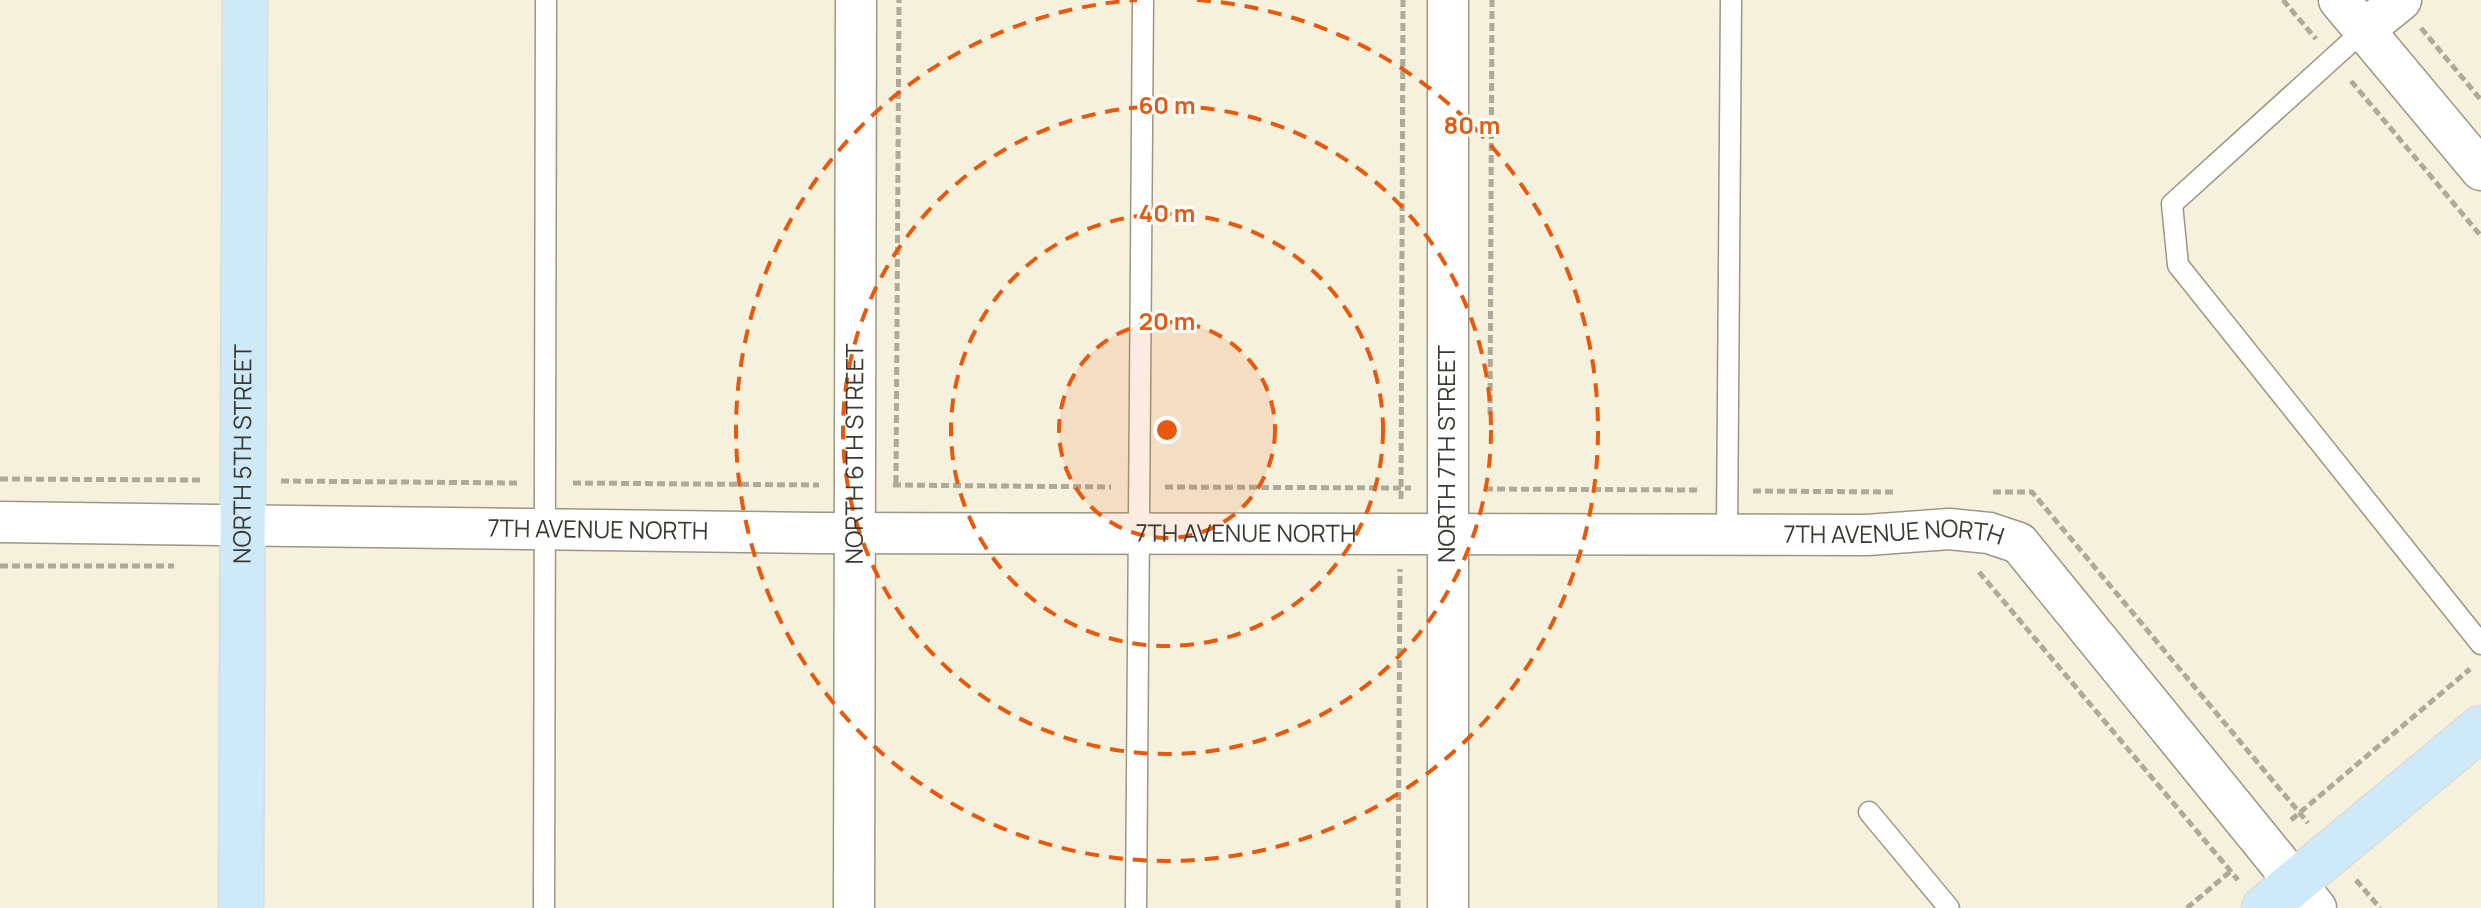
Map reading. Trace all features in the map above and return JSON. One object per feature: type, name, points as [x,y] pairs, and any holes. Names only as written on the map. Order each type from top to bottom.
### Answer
[{"type":"main road","name":"NORTH 5TH STREET","points":[[241,908],[245,0]]},
{"type":"main road","points":[[2281,897],[2481,728]]},
{"type":"street","name":"NORTH 6TH STREET","points":[[854,908],[856,0]]},
{"type":"street","name":"NORTH 7TH STREET","points":[[1448,0],[1448,908]]},
{"type":"street","points":[[2339,0],[2481,170]]},
{"type":"street","points":[[2364,30],[2400,1]]},
{"type":"street","name":"7TH AVENUE NORTH","points":[[0,522],[1140,534],[1395,557],[1727,534],[1867,535],[1949,529],[1989,533],[2019,543],[2263,843],[2281,897]]},
{"type":"lane","points":[[544,908],[546,0]]},
{"type":"lane","points":[[1136,908],[1143,0]]},
{"type":"lane","points":[[1727,534],[1731,0]]},
{"type":"lane","points":[[2364,30],[2172,204],[2178,265],[2481,644]]},
{"type":"lane","points":[[1869,812],[1949,908]]},
{"type":"path","points":[[1398,908],[1395,557],[1403,0]]},
{"type":"path","points":[[2283,0],[2481,236]]},
{"type":"path","points":[[2400,1],[2481,100]]},
{"type":"path","points":[[1395,557],[1447,551]]},
{"type":"path","points":[[0,566],[183,566]]},
{"type":"path","points":[[1978,570],[2231,871],[2281,897]]},
{"type":"path","points":[[2187,908],[2481,659]]}]
